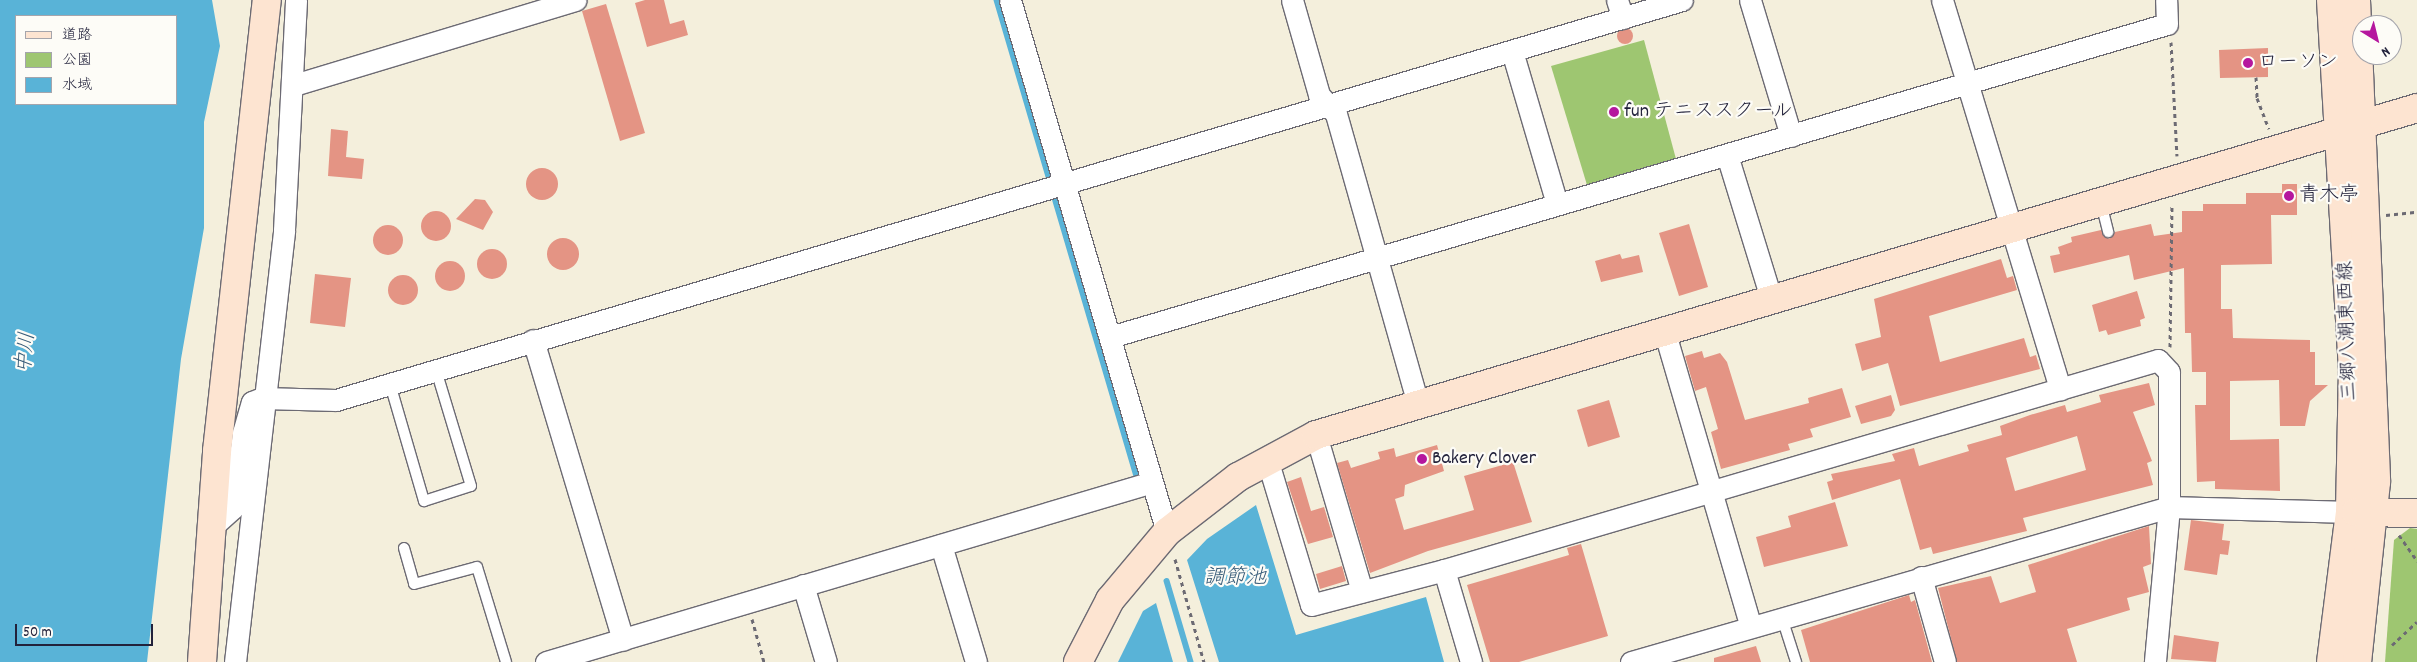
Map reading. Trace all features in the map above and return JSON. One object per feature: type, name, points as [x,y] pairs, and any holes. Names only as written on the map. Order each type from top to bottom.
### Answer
[{"type":"street","points":[[202,662],[212,526],[267,0]]},
{"type":"street","points":[[235,662],[262,398],[284,230],[294,85],[296,0]]},
{"type":"street","points":[[294,85],[575,0]]},
{"type":"street","points":[[1010,0],[1055,187],[1110,337],[1171,543]]},
{"type":"street","points":[[1292,0],[1320,95],[1336,114],[1418,403]]},
{"type":"street","points":[[212,526],[233,508],[243,433],[252,402],[262,398],[336,400],[1512,51],[1620,9],[1682,0]]},
{"type":"street","points":[[1750,0],[1791,136]]},
{"type":"street","points":[[1942,0],[2060,389]]},
{"type":"street","points":[[1110,337],[2167,24],[2166,0]]},
{"type":"street","name":"三郷八潮東西線","points":[[2331,0],[2350,129]]},
{"type":"street","name":"三郷八潮東西線","points":[[2356,0],[2350,129],[2353,368],[2373,518],[2357,662]]},
{"type":"street","points":[[1512,51],[1557,204]]},
{"type":"street","points":[[1078,662],[1110,600],[1171,543],[1267,459],[1316,435],[2011,226],[2101,202],[2417,108]]},
{"type":"street","points":[[1727,155],[1771,298]]},
{"type":"street","points":[[1664,330],[1750,627]]},
{"type":"street","points":[[533,340],[623,640]]},
{"type":"street","points":[[1267,459],[1311,605],[1444,570],[2060,389],[2164,362],[2169,372],[2169,507],[2155,662]]},
{"type":"street","points":[[1316,435],[1362,591]]},
{"type":"street","points":[[546,662],[1152,482]]},
{"type":"street","points":[[1631,662],[2169,507],[2373,518],[2417,513]]},
{"type":"street","name":"三郷八潮東西線","points":[[2331,662],[2373,518]]},
{"type":"street","points":[[941,545],[976,662]]},
{"type":"street","points":[[1444,570],[1471,662]]},
{"type":"street","points":[[1921,577],[1945,662]]},
{"type":"street","points":[[803,585],[826,662]]},
{"type":"lane","points":[[2101,202],[2108,232]]},
{"type":"lane","points":[[390,384],[424,501],[471,486],[436,370]]},
{"type":"lane","points":[[404,548],[414,584],[477,567],[506,662]]},
{"type":"lane","points":[[1782,618],[1796,662]]},
{"type":"path","points":[[2167,24],[2177,163]]},
{"type":"path","points":[[2256,77],[2257,98],[2272,134]]},
{"type":"path","points":[[2164,362],[2173,340],[2172,204]]},
{"type":"path","points":[[2386,215],[2417,212]]},
{"type":"path","points":[[2373,518],[2417,561]]},
{"type":"path","points":[[1171,543],[1174,561],[1204,662]]},
{"type":"path","points":[[747,601],[764,662]]},
{"type":"path","points":[[2392,645],[2417,622]]},
{"type":"green space","name":"fun テニススクール","points":[[1644,40],[1676,159],[1587,185],[1551,66]]},
{"type":"green space","points":[[2410,528],[2417,529],[2417,662],[2385,662],[2394,540]]},
{"type":"water","name":"中川","points":[[0,0],[212,0],[220,46],[204,122],[204,228],[181,359],[147,662],[0,662]]},
{"type":"water","name":"調節池","points":[[1256,505],[1296,635],[1426,597],[1444,662],[1219,662],[1187,560],[1207,539]]},
{"type":"water","name":"調節池","points":[[1156,603],[1173,662],[1118,662],[1143,611]]},
{"type":"building","points":[[645,0],[664,0],[670,24],[684,20],[688,35],[647,47],[635,3]]},
{"type":"building","points":[[606,4],[645,133],[620,141],[582,11]]},
{"type":"building","points":[[1625,28],[1633,36],[1625,44],[1617,36]]},
{"type":"building","points":[[2268,48],[2268,77],[2220,78],[2219,50]]},
{"type":"building","points":[[331,129],[348,131],[346,157],[364,159],[362,179],[328,176]]},
{"type":"building","points":[[542,168],[548,169],[553,173],[557,178],[557,190],[553,195],[548,199],[542,200],[536,199],[531,195],[527,190],[526,184],[527,178],[531,173],[536,169]]},
{"type":"building","points":[[2282,184],[2297,184],[2297,215],[2271,215],[2272,264],[2221,265],[2221,309],[2232,309],[2233,338],[2310,340],[2310,352],[2315,352],[2315,385],[2328,385],[2310,401],[2305,426],[2280,426],[2279,380],[2230,381],[2230,440],[2279,439],[2280,491],[2215,489],[2215,481],[2197,482],[2195,405],[2206,405],[2206,372],[2192,372],[2191,333],[2185,333],[2184,268],[2134,280],[2129,255],[2054,273],[2050,256],[2060,254],[2058,247],[2072,242],[2071,237],[2101,230],[2109,239],[2115,232],[2151,224],[2154,236],[2182,232],[2182,211],[2203,211],[2203,204],[2246,204],[2246,193],[2282,193]]},
{"type":"building","points":[[475,199],[485,200],[493,212],[483,230],[456,219]]},
{"type":"building","points":[[436,211],[447,215],[451,226],[447,237],[436,241],[425,237],[421,226],[425,215]]},
{"type":"building","points":[[1689,224],[1708,287],[1679,296],[1659,233]]},
{"type":"building","points":[[388,225],[399,229],[403,240],[399,251],[388,255],[377,251],[373,240],[377,229]]},
{"type":"building","points":[[563,238],[569,239],[574,243],[578,248],[578,260],[574,265],[569,269],[563,270],[557,269],[552,265],[548,260],[547,254],[548,248],[552,243],[557,239]]},
{"type":"building","points":[[492,249],[503,253],[507,264],[503,275],[492,279],[481,275],[477,264],[481,253]]},
{"type":"building","points":[[1620,254],[1622,259],[1639,255],[1643,272],[1601,282],[1595,261]]},
{"type":"building","points":[[2001,259],[2007,278],[2013,276],[2017,290],[1929,316],[1940,362],[2024,338],[2030,357],[2036,355],[2040,369],[1900,406],[1888,363],[1862,371],[1855,344],[1881,337],[1874,299]]},
{"type":"building","points":[[450,261],[461,265],[465,276],[461,287],[450,291],[439,287],[435,276],[439,265]]},
{"type":"building","points":[[315,274],[351,278],[345,327],[310,323]]},
{"type":"building","points":[[403,275],[414,279],[418,290],[414,301],[403,305],[392,301],[388,290],[392,279]]},
{"type":"building","points":[[2137,291],[2145,318],[2140,320],[2141,326],[2108,335],[2106,330],[2099,332],[2092,305]]},
{"type":"building","points":[[1702,351],[1704,358],[1720,353],[1727,362],[1745,420],[1809,403],[1808,398],[1842,388],[1851,417],[1810,429],[1813,437],[1788,444],[1790,450],[1721,469],[1711,432],[1718,429],[1706,387],[1695,391],[1685,356]]},
{"type":"building","points":[[2149,383],[2155,405],[2133,412],[2152,461],[2147,463],[2153,485],[2023,518],[2027,531],[1933,554],[1931,547],[1920,550],[1900,479],[1832,500],[1827,482],[1833,480],[1831,474],[1895,461],[1892,454],[1914,448],[1919,466],[1969,451],[1967,445],[2002,435],[2000,426],[2065,405],[2067,412],[2101,402],[2099,395]],"holes":[[[2077,436],[2086,470],[2015,491],[2006,458]]]},
{"type":"building","points":[[1891,395],[1895,410],[1891,416],[1861,424],[1855,406]]},
{"type":"building","points":[[1609,400],[1620,437],[1588,447],[1577,410]]},
{"type":"building","points":[[1437,445],[1444,471],[1405,485],[1404,496],[1395,499],[1404,530],[1474,510],[1464,476],[1513,462],[1532,522],[1428,551],[1370,573],[1337,463],[1348,460],[1351,468],[1380,459],[1378,452],[1394,448],[1396,457]]},
{"type":"building","points":[[1301,477],[1311,511],[1324,507],[1333,537],[1308,544],[1287,482]]},
{"type":"building","points":[[1835,502],[1848,546],[1764,567],[1756,537],[1791,527],[1788,516]]},
{"type":"building","points":[[2191,520],[2224,524],[2222,540],[2230,541],[2228,555],[2220,554],[2217,575],[2184,570]]},
{"type":"building","points":[[2149,526],[2151,564],[2143,567],[2149,592],[2127,598],[2130,610],[2067,629],[2077,662],[1957,662],[1938,588],[1991,576],[2000,603],[2036,592],[2028,565]]},
{"type":"building","points":[[1581,544],[1608,636],[1519,662],[1490,662],[1467,585],[1569,555],[1567,548]]},
{"type":"building","points":[[1342,566],[1346,581],[1320,589],[1316,574]]},
{"type":"building","points":[[1909,595],[1911,602],[1915,600],[1932,662],[1810,662],[1801,630]]},
{"type":"building","points":[[2174,635],[2219,642],[2216,662],[2171,659]]},
{"type":"building","points":[[1756,646],[1761,662],[1714,662],[1714,658]]},
{"type":"waterway","points":[[997,0],[1051,183]]},
{"type":"waterway","points":[[1053,191],[1138,480]]},
{"type":"waterway","points":[[1167,581],[1191,662]]},
{"type":"place","name":"ローソン","points":[[2248,63]]},
{"type":"place","name":"fun テニススクール","points":[[1614,112]]},
{"type":"place","name":"青木亭","points":[[2289,196]]},
{"type":"place","name":"Bakery Clover","points":[[1422,459]]}]
